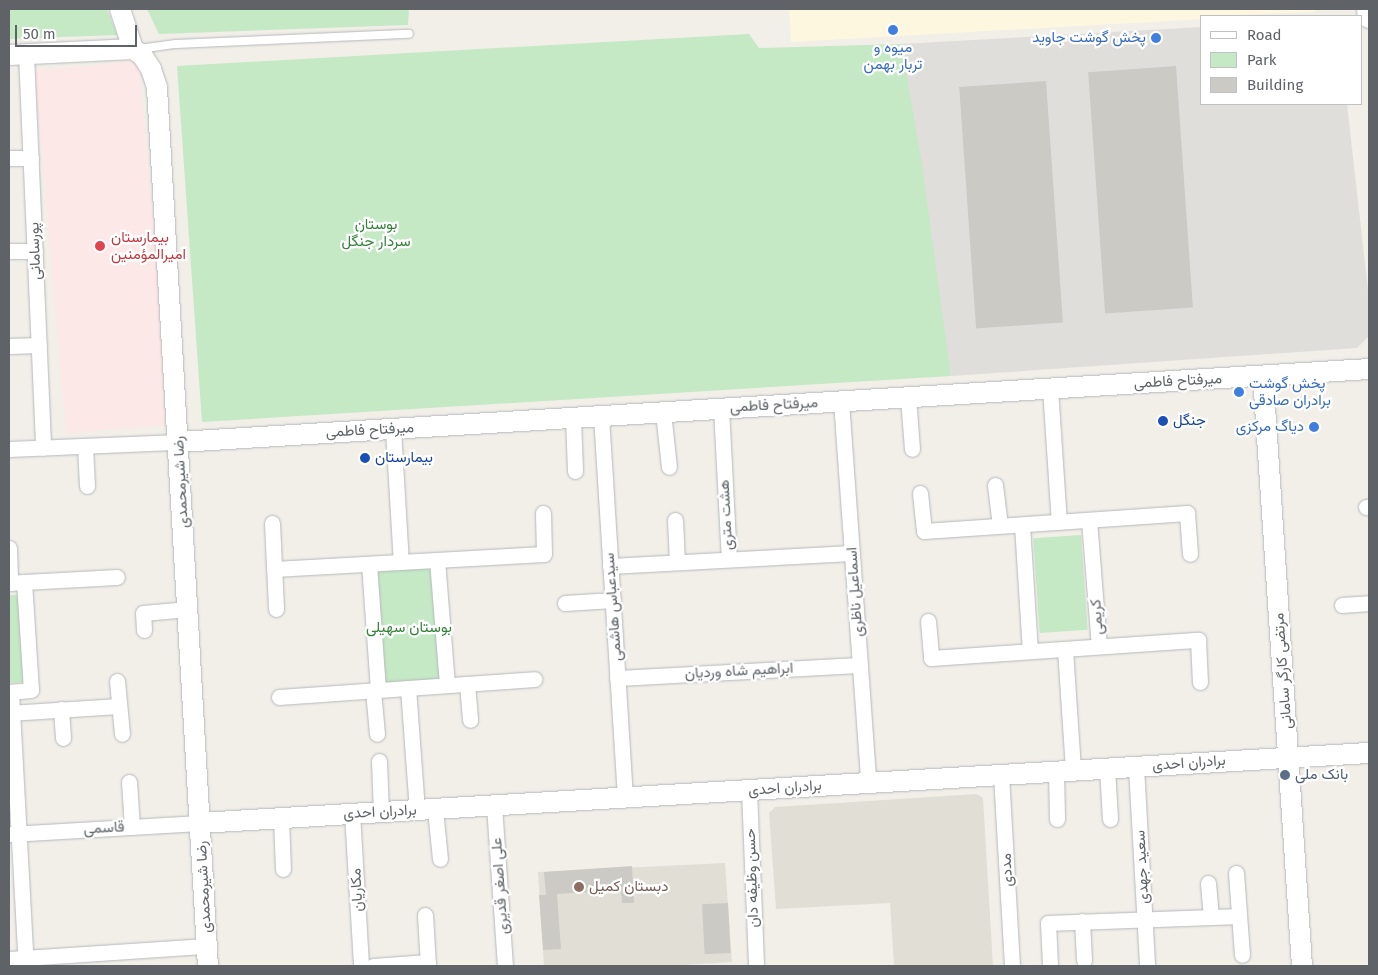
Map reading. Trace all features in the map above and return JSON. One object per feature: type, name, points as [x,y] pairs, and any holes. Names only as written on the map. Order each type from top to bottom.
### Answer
[{"type":"main road","points":[[1368,9],[1369,17]]},
{"type":"street","name":"رضا شیرمحمدی","points":[[120,9],[133,49],[142,55],[151,70],[157,88],[208,966]]},
{"type":"street","points":[[18,54],[133,49]]},
{"type":"street","name":"پورسامانی","points":[[18,54],[31,158],[43,448]]},
{"type":"street","points":[[9,158],[31,158]]},
{"type":"street","points":[[9,251],[35,250]]},
{"type":"street","points":[[9,346],[39,345]]},
{"type":"street","name":"میرفتاح فاطمی","points":[[178,442],[1369,369]]},
{"type":"street","name":"مرتضی کارگر سامانی","points":[[1263,376],[1302,966]]},
{"type":"street","points":[[1050,388],[1059,522]]},
{"type":"street","points":[[908,397],[912,449]]},
{"type":"street","name":"اسماعیل ناظری","points":[[841,401],[868,782]]},
{"type":"street","name":"هشت متری","points":[[721,408],[728,559],[852,553]]},
{"type":"street","points":[[663,412],[668,467]]},
{"type":"street","name":"سیدعباس هاشمی","points":[[601,416],[625,798]]},
{"type":"street","points":[[573,418],[575,471]]},
{"type":"street","points":[[393,429],[401,562]]},
{"type":"street","points":[[9,449],[178,442]]},
{"type":"street","points":[[85,446],[87,486]]},
{"type":"street","points":[[995,485],[1000,526]]},
{"type":"street","points":[[920,493],[924,531],[1187,513],[1190,554]]},
{"type":"street","points":[[274,569],[544,554],[543,513]]},
{"type":"street","points":[[675,520],[677,562]]},
{"type":"street","name":"کریمی","points":[[928,622],[931,658],[1099,646],[1089,520]]},
{"type":"street","points":[[272,522],[276,609]]},
{"type":"street","points":[[1022,525],[1030,651]]},
{"type":"street","points":[[9,548],[31,690],[10,692],[14,834],[25,962]]},
{"type":"street","points":[[610,566],[728,559]]},
{"type":"street","points":[[437,560],[447,685]]},
{"type":"street","points":[[368,564],[377,734]]},
{"type":"street","points":[[15,582],[117,578]]},
{"type":"street","points":[[565,603],[612,600]]},
{"type":"street","points":[[1342,605],[1369,603]]},
{"type":"street","points":[[144,630],[143,612],[188,609]]},
{"type":"street","points":[[1099,646],[1198,640],[1200,682]]},
{"type":"street","points":[[1057,819],[1064,771],[1066,649]]},
{"type":"street","name":"ابراهیم شاه وردیان","points":[[618,678],[860,665]]},
{"type":"street","points":[[279,697],[534,679]]},
{"type":"street","points":[[118,681],[118,706],[122,734]]},
{"type":"street","points":[[468,684],[470,720]]},
{"type":"street","points":[[408,688],[426,809],[440,858]]},
{"type":"street","points":[[10,713],[118,706]]},
{"type":"street","points":[[61,709],[63,738]]},
{"type":"street","name":"برادران احدی","points":[[200,823],[1369,753]]},
{"type":"street","points":[[379,761],[382,812]]},
{"type":"street","name":"سعید جهدی","points":[[1136,767],[1148,966]]},
{"type":"street","points":[[1107,768],[1110,819]]},
{"type":"street","name":"مددی","points":[[1001,775],[1012,966]]},
{"type":"street","points":[[129,782],[132,827]]},
{"type":"street","name":"حسن وظیفه دان","points":[[749,790],[756,966]]},
{"type":"street","name":"علی اصغر قدیری","points":[[494,805],[505,966]]},
{"type":"street","name":"مکاریان","points":[[352,813],[361,966]]},
{"type":"street","points":[[281,818],[284,869]]},
{"type":"street","name":"قاسمی","points":[[14,834],[200,823]]},
{"type":"street","points":[[1236,873],[1242,955]]},
{"type":"street","points":[[1208,883],[1211,916]]},
{"type":"street","points":[[373,966],[428,964],[425,915]]},
{"type":"street","points":[[1050,964],[1048,923],[1239,916]]},
{"type":"street","points":[[1082,921],[1084,960]]},
{"type":"street","points":[[9,959],[25,962],[113,959],[207,946]]},
{"type":"lane","points":[[133,49],[176,44],[409,34]]},
{"type":"shaded area","name":"میوه و تربار بهمن","points":[[789,9],[1315,9],[1315,12],[1200,15],[1200,19],[791,42]]},
{"type":"shaded area","points":[[1200,27],[1200,105],[1347,105],[1369,299],[1369,336],[1357,348],[951,376],[901,44]]},
{"type":"shaded area","name":"بیمارستان امیرالمؤمنین","points":[[139,61],[171,425],[66,434],[34,70]]},
{"type":"shaded area","points":[[977,794],[983,798],[993,966],[894,966],[890,903],[776,909],[769,813],[775,807]]},
{"type":"shaded area","points":[[725,863],[732,962],[668,966],[544,966],[538,872]]},
{"type":"green space","points":[[9,9],[107,9],[117,35],[9,39]]},
{"type":"green space","points":[[147,9],[409,9],[408,25],[159,34]]},
{"type":"green space","name":"بوستان سردار جنگل","points":[[749,34],[759,48],[901,44],[921,158],[951,376],[202,422],[177,66]]},
{"type":"green space","points":[[1081,535],[1088,630],[1040,633],[1033,538]]},
{"type":"green space","name":"بوستان سهیلی","points":[[438,567],[444,686],[380,689],[374,570]]},
{"type":"green space","points":[[9,595],[18,595],[24,682],[9,683]]},
{"type":"building","points":[[1176,66],[1193,307],[1105,314],[1088,72]]},
{"type":"building","points":[[1046,81],[1063,322],[976,328],[959,87]]},
{"type":"building","points":[[632,866],[634,903],[622,903],[621,890],[557,894],[561,949],[543,950],[539,895],[546,895],[544,872]]},
{"type":"building","points":[[728,903],[731,953],[705,954],[702,904]]},
{"type":"place","name":"میوه و تربار بهمن","points":[[893,30]]},
{"type":"place","name":"پخش گوشت جاوید","points":[[1156,38]]},
{"type":"place","name":"بیمارستان امیرالمؤمنین","points":[[100,246]]},
{"type":"place","name":"پخش گوشت برادران صادقی","points":[[1239,392]]},
{"type":"place","name":"جنگل","points":[[1163,421]]},
{"type":"place","name":"دیاگ مرکزی","points":[[1314,427]]},
{"type":"place","name":"بیمارستان","points":[[365,458]]},
{"type":"place","name":"بانک ملی","points":[[1285,775]]},
{"type":"place","name":"دبستان کمیل","points":[[579,887]]}]
